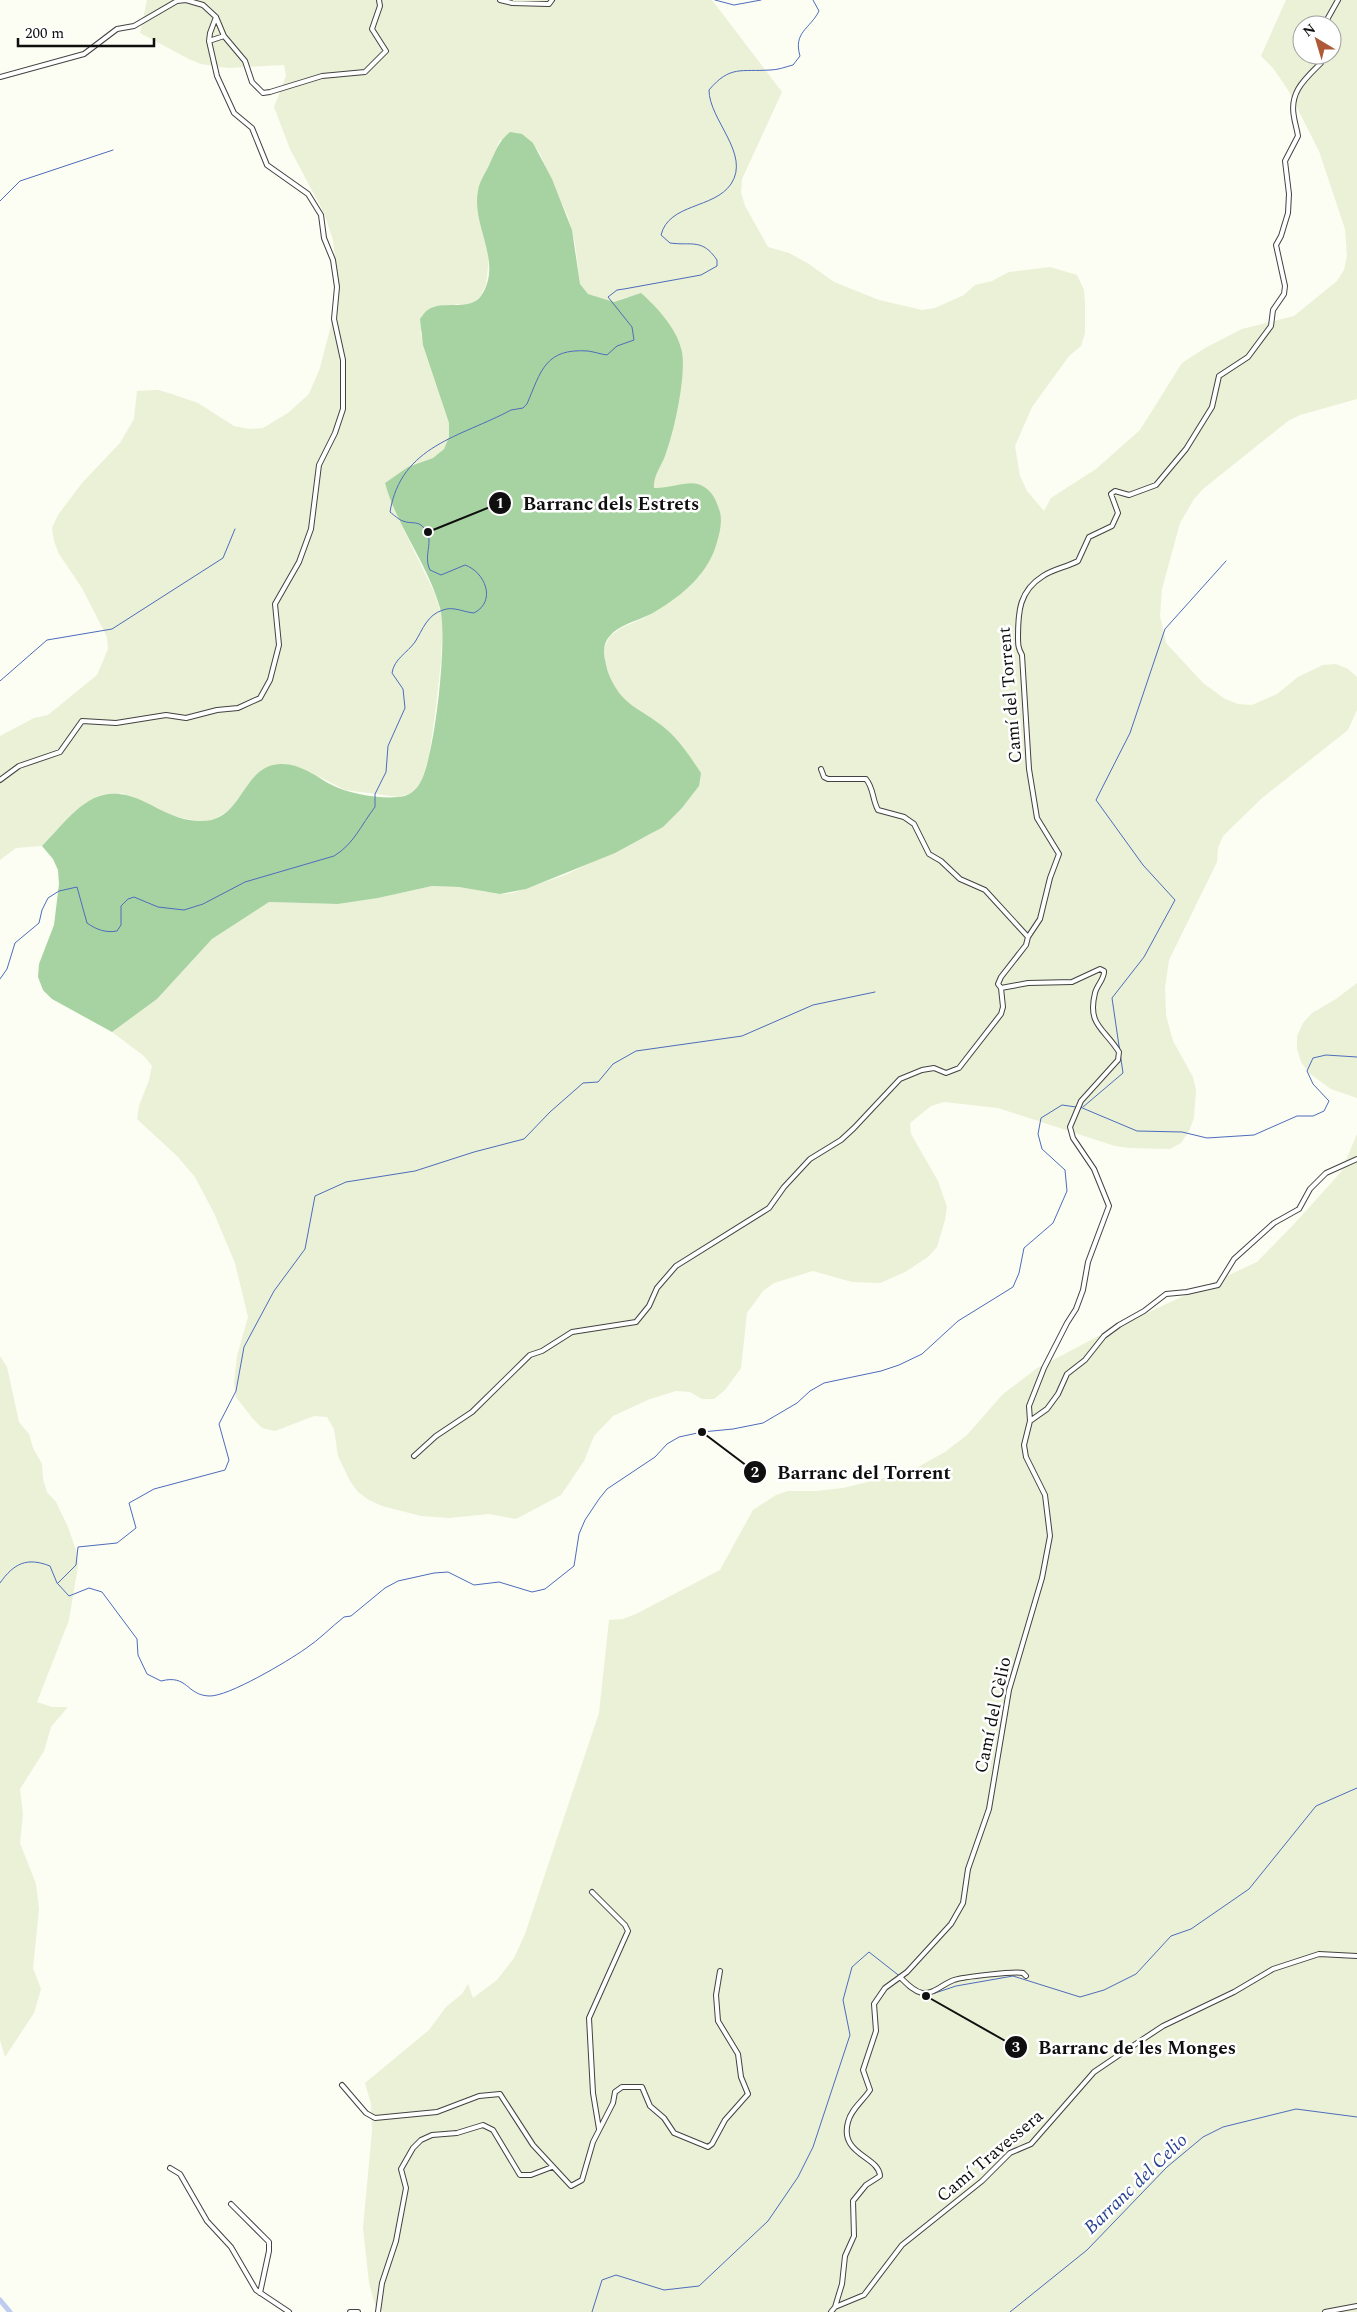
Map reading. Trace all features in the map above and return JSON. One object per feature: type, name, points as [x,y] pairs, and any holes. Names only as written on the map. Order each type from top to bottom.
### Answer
[{"type":"street","points":[[0,77],[84,54],[117,29],[134,26],[177,1],[186,0],[203,5],[216,17],[224,36],[245,61],[252,82],[263,92],[284,89],[322,76],[365,72],[386,51],[372,29],[380,6],[379,0]]},
{"type":"street","points":[[500,0],[532,4],[549,4],[552,0]]},
{"type":"street","points":[[1330,15],[1338,0]]},
{"type":"street","points":[[0,780],[19,766],[60,752],[82,721],[116,723],[166,715],[186,718],[249,705],[264,692],[276,661],[279,645],[274,607],[299,562],[311,529],[318,465],[343,410],[343,360],[334,319],[337,287],[333,260],[324,238],[321,214],[308,194],[267,165],[252,128],[234,113],[217,76],[210,52],[210,33],[216,17]]},
{"type":"street","points":[[210,41],[224,36]]},
{"type":"street","name":"Camí del Torrent","points":[[1028,937],[1040,919],[1050,878],[1059,854],[1037,818],[1029,769],[1022,655],[1017,643],[1016,623],[1023,598],[1025,593],[1043,576],[1078,561],[1089,537],[1112,526],[1118,514],[1110,494],[1115,491],[1130,496],[1156,485],[1202,427],[1212,407],[1220,376],[1248,357],[1271,326],[1273,310],[1284,294],[1286,286],[1281,262],[1275,252],[1288,214],[1289,194],[1285,161],[1298,136],[1293,97],[1303,81],[1319,65]]},
{"type":"street","points":[[414,1456],[436,1436],[472,1412],[530,1356],[542,1351],[572,1332],[636,1322],[649,1306],[657,1288],[676,1266],[769,1208],[784,1187],[810,1159],[854,1128],[900,1079],[922,1070],[934,1068],[946,1073],[959,1068],[1001,1014],[1003,1007],[1001,988],[998,984],[1001,977],[1026,945],[1028,937],[985,890],[960,878],[941,861],[928,854],[914,824],[897,814],[878,810],[872,786],[866,779],[828,779],[824,777],[821,769]]},
{"type":"street","name":"Camí del Cèlio","points":[[831,2312],[835,2307],[842,2284],[845,2256],[854,2236],[853,2201],[866,2185],[880,2176],[878,2168],[851,2146],[847,2136],[848,2122],[855,2108],[870,2090],[863,2070],[876,2031],[874,2004],[885,1988],[900,1977],[932,1947],[951,1924],[963,1903],[968,1869],[989,1809],[1009,1690],[1042,1578],[1050,1536],[1045,1495],[1026,1457],[1024,1445],[1030,1421],[1029,1406],[1044,1368],[1066,1323],[1076,1309],[1083,1290],[1088,1262],[1109,1206],[1094,1169],[1073,1138],[1070,1127],[1082,1102],[1103,1074],[1118,1060],[1119,1052],[1094,1022],[1095,993],[1105,975],[1100,969],[1072,982],[1028,983],[1001,988]]},
{"type":"street","points":[[1030,1421],[1046,1409],[1058,1394],[1064,1378],[1085,1360],[1104,1336],[1166,1294],[1218,1285],[1234,1259],[1274,1223],[1299,1209],[1310,1189],[1326,1173],[1357,1158]]},
{"type":"street","points":[[592,1892],[625,1925],[628,1931],[590,2018],[593,2093],[598,2129]]},
{"type":"street","name":"Camí Travessera","points":[[835,2307],[864,2295],[902,2246],[982,2181],[1010,2153],[1031,2144],[1094,2072],[1163,2026],[1234,1992],[1273,1969],[1319,1954],[1357,1956]]},
{"type":"street","points":[[900,1977],[920,1993],[931,1992],[953,1980],[962,1978],[1015,1971],[1026,1976]]},
{"type":"street","points":[[342,2085],[366,2113],[375,2118],[398,2114],[437,2112],[474,2097],[500,2094],[533,2146],[571,2186],[582,2180],[598,2129],[613,2103],[617,2088],[639,2085],[644,2090],[650,2106],[664,2118],[678,2136],[708,2147],[712,2144],[725,2120],[748,2094],[741,2077],[738,2054],[718,2021],[716,1995],[720,1972]]},
{"type":"street","points":[[378,2312],[382,2283],[396,2241],[406,2188],[400,2169],[413,2148],[421,2140],[432,2135],[457,2133],[483,2125],[493,2130],[520,2175],[531,2175],[552,2167]]},
{"type":"street","points":[[170,2168],[180,2174],[207,2221],[231,2246],[251,2283],[260,2293],[289,2312]]},
{"type":"street","points":[[231,2204],[269,2242],[270,2251],[260,2293]]},
{"type":"street","points":[[1325,2312],[1357,2306]]},
{"type":"street","points":[[350,2312],[358,2312]]},
{"type":"green space","points":[[147,0],[712,0],[782,92],[742,179],[741,192],[745,206],[768,247],[789,253],[809,264],[834,282],[879,300],[922,310],[935,308],[964,295],[975,285],[992,281],[1009,272],[1050,267],[1077,275],[1084,290],[1085,303],[1085,333],[1081,346],[1069,356],[1032,407],[1015,446],[1020,476],[1027,491],[1044,511],[1051,498],[1096,469],[1140,430],[1182,363],[1205,348],[1242,329],[1294,316],[1337,281],[1344,270],[1347,256],[1345,229],[1319,151],[1288,90],[1273,68],[1261,56],[1286,0],[1357,0],[1357,399],[1300,415],[1288,421],[1203,489],[1194,499],[1180,523],[1162,589],[1160,616],[1166,643],[1203,683],[1225,699],[1238,704],[1252,705],[1277,694],[1298,677],[1323,665],[1336,664],[1348,669],[1357,677],[1357,710],[1348,730],[1262,798],[1223,836],[1218,848],[1217,862],[1169,960],[1165,988],[1166,1015],[1173,1041],[1193,1077],[1196,1090],[1194,1118],[1189,1131],[1181,1143],[1170,1149],[1129,1148],[1115,1146],[998,1108],[944,1102],[931,1106],[910,1123],[911,1134],[938,1181],[947,1207],[937,1247],[928,1257],[905,1272],[880,1283],[852,1282],[813,1271],[774,1283],[763,1291],[747,1313],[741,1368],[725,1390],[714,1399],[702,1399],[690,1392],[676,1391],[650,1399],[613,1416],[594,1436],[584,1461],[561,1495],[516,1519],[489,1514],[449,1518],[421,1516],[382,1506],[358,1492],[350,1481],[338,1456],[334,1429],[327,1417],[314,1416],[275,1431],[262,1428],[253,1419],[236,1397],[234,1383],[237,1356],[248,1317],[235,1263],[214,1213],[195,1177],[177,1156],[137,1119],[139,1106],[152,1066],[144,1056],[112,1032],[157,999],[212,939],[269,902],[338,904],[378,898],[432,886],[459,887],[500,894],[513,893],[565,875],[651,834],[682,808],[699,786],[693,762],[667,730],[622,699],[614,688],[605,662],[604,648],[610,636],[621,628],[646,617],[700,576],[669,488],[654,489],[653,480],[670,441],[680,387],[681,347],[675,335],[650,301],[627,297],[614,302],[588,294],[580,284],[575,243],[568,217],[540,154],[533,143],[500,140],[478,190],[480,217],[489,257],[486,285],[480,297],[470,305],[456,304],[420,332],[449,423],[449,437],[444,449],[433,458],[408,467],[385,483],[399,520],[435,594],[443,620],[435,715],[429,756],[421,783],[413,793],[399,797],[345,790],[320,777],[249,783],[235,806],[212,821],[198,821],[172,816],[122,793],[96,798],[74,814],[42,846],[16,848],[0,860],[0,736],[34,718],[48,715],[97,675],[108,649],[107,637],[82,588],[59,554],[54,541],[52,528],[58,515],[82,483],[120,443],[134,419],[137,391],[158,390],[172,394],[198,403],[234,426],[249,429],[263,428],[288,413],[309,394],[320,368],[331,325],[336,269],[333,240],[324,213],[290,149],[274,107],[286,76],[284,65],[228,68],[201,64],[140,33]]},
{"type":"green space","points":[[510,132],[522,134],[533,143],[552,179],[572,230],[580,284],[588,294],[614,302],[641,293],[665,318],[675,333],[681,348],[683,370],[679,401],[669,443],[656,475],[654,488],[693,483],[706,488],[714,497],[721,517],[718,538],[708,564],[694,582],[676,598],[656,611],[617,630],[606,642],[604,653],[608,672],[619,693],[625,700],[657,722],[676,739],[701,773],[699,786],[682,808],[663,827],[615,853],[526,889],[500,894],[459,887],[432,886],[378,898],[338,904],[269,902],[212,939],[157,999],[112,1032],[52,999],[43,990],[38,977],[39,964],[54,925],[59,884],[58,870],[53,859],[42,846],[75,811],[99,796],[112,794],[128,795],[184,819],[198,821],[213,819],[225,814],[234,805],[257,774],[267,767],[280,764],[301,768],[347,791],[373,796],[405,796],[414,791],[420,783],[431,749],[439,697],[442,623],[435,592],[397,515],[385,483],[408,467],[433,458],[444,449],[449,437],[449,423],[423,345],[420,319],[431,308],[444,305],[464,305],[476,301],[481,296],[487,283],[489,270],[477,204],[478,191],[498,146]]},
{"type":"green space","points":[[1357,983],[1357,1098],[1331,1089],[1309,1073],[1301,1062],[1297,1049],[1297,1036],[1303,1023],[1312,1013],[1336,999]]},
{"type":"green space","points":[[1357,1134],[1357,2312],[384,2312],[376,2308],[369,2283],[363,2228],[372,2131],[371,2104],[365,2083],[429,2030],[446,2007],[462,1994],[468,1984],[473,1998],[497,1980],[514,1958],[525,1934],[599,1713],[609,1620],[623,1619],[636,1614],[720,1570],[753,1510],[776,1495],[788,1491],[816,1491],[843,1488],[909,1472],[945,1452],[967,1435],[1003,1394],[1036,1369],[1108,1331],[1257,1262],[1341,1172]]},
{"type":"green space","points":[[0,1356],[7,1367],[19,1422],[29,1434],[33,1448],[42,1464],[43,1479],[47,1492],[56,1502],[68,1527],[77,1553],[78,1566],[69,1620],[37,1702],[52,1707],[68,1707],[51,1727],[44,1751],[20,1789],[23,1814],[20,1843],[36,1884],[39,1909],[33,1968],[41,1989],[34,2013],[5,2057],[0,2040]]},
{"type":"waterway","points":[[715,0],[734,5],[761,0]]},
{"type":"waterway","points":[[0,979],[7,969],[15,943],[39,923],[42,910],[48,898],[59,891],[77,887],[87,923],[109,932],[117,931],[121,925],[121,906],[128,899],[134,897],[158,907],[184,910],[203,904],[245,882],[334,856],[352,840],[375,807],[375,794],[386,772],[388,746],[405,708],[403,689],[392,673],[395,664],[412,646],[433,615],[447,609],[474,613],[481,608],[487,594],[483,580],[465,565],[441,575],[430,570],[427,558],[429,541],[426,531],[420,524],[398,519],[390,512],[396,489],[420,457],[436,446],[511,410],[523,408],[527,404],[541,372],[553,358],[562,353],[574,351],[588,351],[607,355],[617,346],[634,340],[632,327],[608,297],[617,290],[701,275],[717,266],[717,260],[706,248],[696,244],[670,243],[661,235],[673,217],[723,192],[731,184],[736,173],[733,149],[715,113],[709,90],[723,77],[736,71],[776,70],[793,65],[800,56],[798,48],[801,36],[819,11],[813,0]]},
{"type":"waterway","points":[[0,201],[20,181],[113,150]]},
{"type":"waterway","points":[[0,681],[47,640],[112,629],[223,558],[235,529]]},
{"type":"waterway","points":[[1083,1107],[1123,1073],[1112,998],[1144,957],[1175,900],[1143,865],[1096,800],[1130,733],[1165,629],[1226,561]]},
{"type":"waterway","points":[[58,1583],[76,1565],[78,1547],[117,1543],[136,1528],[129,1503],[154,1489],[225,1470],[229,1460],[219,1424],[236,1391],[244,1347],[274,1291],[305,1249],[315,1196],[346,1182],[415,1171],[474,1152],[524,1139],[550,1112],[583,1083],[598,1082],[613,1064],[636,1051],[742,1036],[813,1005],[875,992]]},
{"type":"waterway","points":[[1080,1107],[1137,1131],[1182,1132],[1207,1138],[1254,1135],[1297,1116],[1313,1116],[1324,1111],[1329,1101],[1313,1084],[1307,1071],[1313,1058],[1326,1055],[1357,1057]]},
{"type":"waterway","points":[[0,1583],[16,1566],[34,1562],[50,1566],[57,1583],[69,1596],[89,1588],[102,1592],[137,1639],[138,1655],[147,1674],[161,1681],[177,1680],[201,1695],[209,1696],[230,1691],[286,1662],[344,1617],[351,1616],[385,1588],[398,1581],[448,1572],[474,1585],[499,1582],[532,1592],[545,1589],[574,1566],[579,1534],[585,1520],[607,1489],[655,1457],[667,1444],[679,1437],[763,1423],[797,1403],[810,1391],[824,1383],[881,1371],[899,1365],[922,1354],[958,1321],[1013,1287],[1019,1273],[1024,1248],[1053,1223],[1067,1191],[1065,1170],[1042,1149],[1038,1134],[1041,1118],[1062,1105],[1076,1107]]},
{"type":"waterway","points":[[923,1994],[926,1996],[956,1986],[1013,1976],[1080,1997],[1104,1990],[1136,1974],[1171,1936],[1191,1929],[1249,1889],[1316,1806],[1357,1788]]},
{"type":"waterway","points":[[592,2312],[602,2280],[616,2275],[664,2290],[699,2286],[768,2221],[798,2177],[813,2147],[850,2035],[843,2000],[852,1967],[869,1952],[916,1989]]},
{"type":"waterway","name":"Barranc del Celio","points":[[1010,2312],[1087,2250],[1167,2167],[1203,2137],[1223,2127],[1296,2109],[1357,2117]]},
{"type":"waterway","points":[[0,2300],[10,2312]]},
{"type":"place","name":"Barranc dels Estrets","points":[[428,532]]},
{"type":"place","name":"Barranc del Torrent","points":[[702,1432]]},
{"type":"place","name":"Barranc de les Monges","points":[[926,1996]]}]
